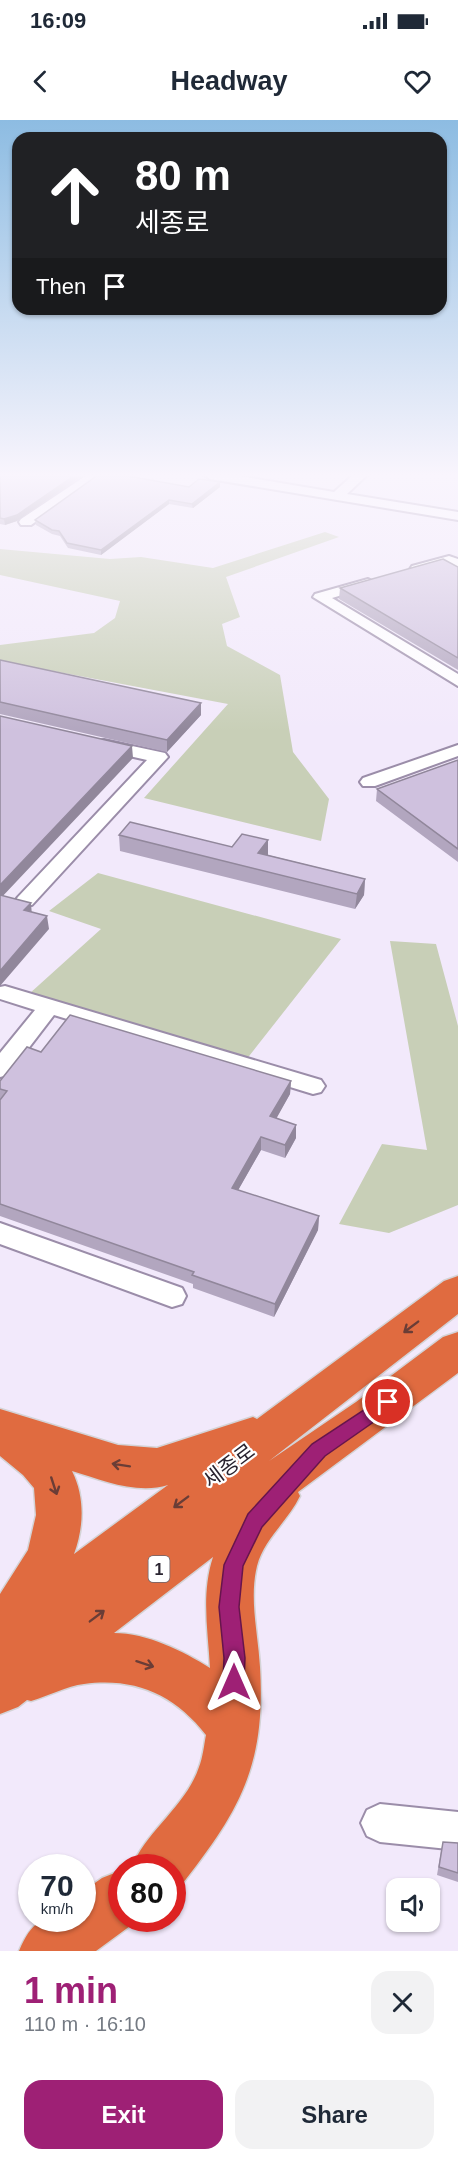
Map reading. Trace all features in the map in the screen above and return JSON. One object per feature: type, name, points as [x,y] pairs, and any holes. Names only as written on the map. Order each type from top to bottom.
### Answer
[{"type":"highway","name":"세종로","points":[[2,1662],[278,1429],[458,1292]]},
{"type":"highway","name":"1","points":[[2,1662],[371,1415],[458,1349]]},
{"type":"highway","points":[[0,1429],[118,1465],[157,1468],[278,1429]]},
{"type":"highway","points":[[0,1429],[34,1456],[55,1481],[60,1511],[54,1545],[2,1662],[125,1658],[170,1672],[208,1696],[233,1728]]},
{"type":"highway","points":[[170,1854],[194,1824],[223,1778],[233,1728],[234,1658],[229,1607],[234,1565],[255,1521],[319,1450]]},
{"type":"highway","points":[[48,1951],[108,1908]]},
{"type":"street","points":[[406,572],[447,560]]},
{"type":"street","points":[[385,578],[320,597],[458,681]]},
{"type":"street","points":[[25,901],[159,757],[91,742]]},
{"type":"street","points":[[369,782],[458,750]]},
{"type":"street","points":[[5,993],[313,1086]]},
{"type":"street","points":[[0,1069],[49,1007]]},
{"type":"street","points":[[0,1233],[172,1296]]},
{"type":"street","points":[[380,1823],[458,1831]]},
{"type":"green space","points":[[0,560],[164,560],[213,568],[236,560],[273,560],[226,577],[240,617],[222,624],[227,646],[280,675],[293,752],[329,799],[321,841],[144,798],[228,704],[0,661],[0,645],[94,633],[115,618],[120,601],[0,575]]},
{"type":"green space","points":[[98,873],[341,939],[246,1060],[29,994],[101,929],[49,911]]},
{"type":"green space","points":[[390,941],[436,944],[458,1026],[458,1205],[389,1233],[339,1224],[382,1144],[427,1150]]},
{"type":"building","points":[[438,560],[446,560],[458,567],[458,658],[340,588]]},
{"type":"building","points":[[0,660],[201,703],[167,740],[0,702]]},
{"type":"building","points":[[0,716],[132,746],[0,885]]},
{"type":"building","points":[[458,760],[458,849],[377,789]]},
{"type":"building","points":[[130,822],[232,847],[242,834],[268,840],[258,853],[365,879],[357,894],[119,835]]},
{"type":"building","points":[[0,895],[31,903],[24,910],[47,916],[0,971]]},
{"type":"building","points":[[70,1015],[291,1081],[270,1116],[296,1125],[285,1145],[261,1137],[232,1188],[319,1216],[275,1304],[192,1275],[194,1272],[0,1204],[0,1100],[7,1091],[0,1089],[0,1081],[27,1047],[41,1052]]},
{"type":"building","points":[[443,1842],[458,1843],[458,1873],[439,1867]]},
{"type":"route","points":[[234,1682],[229,1607],[234,1565],[255,1521],[319,1450],[388,1402]]}]
